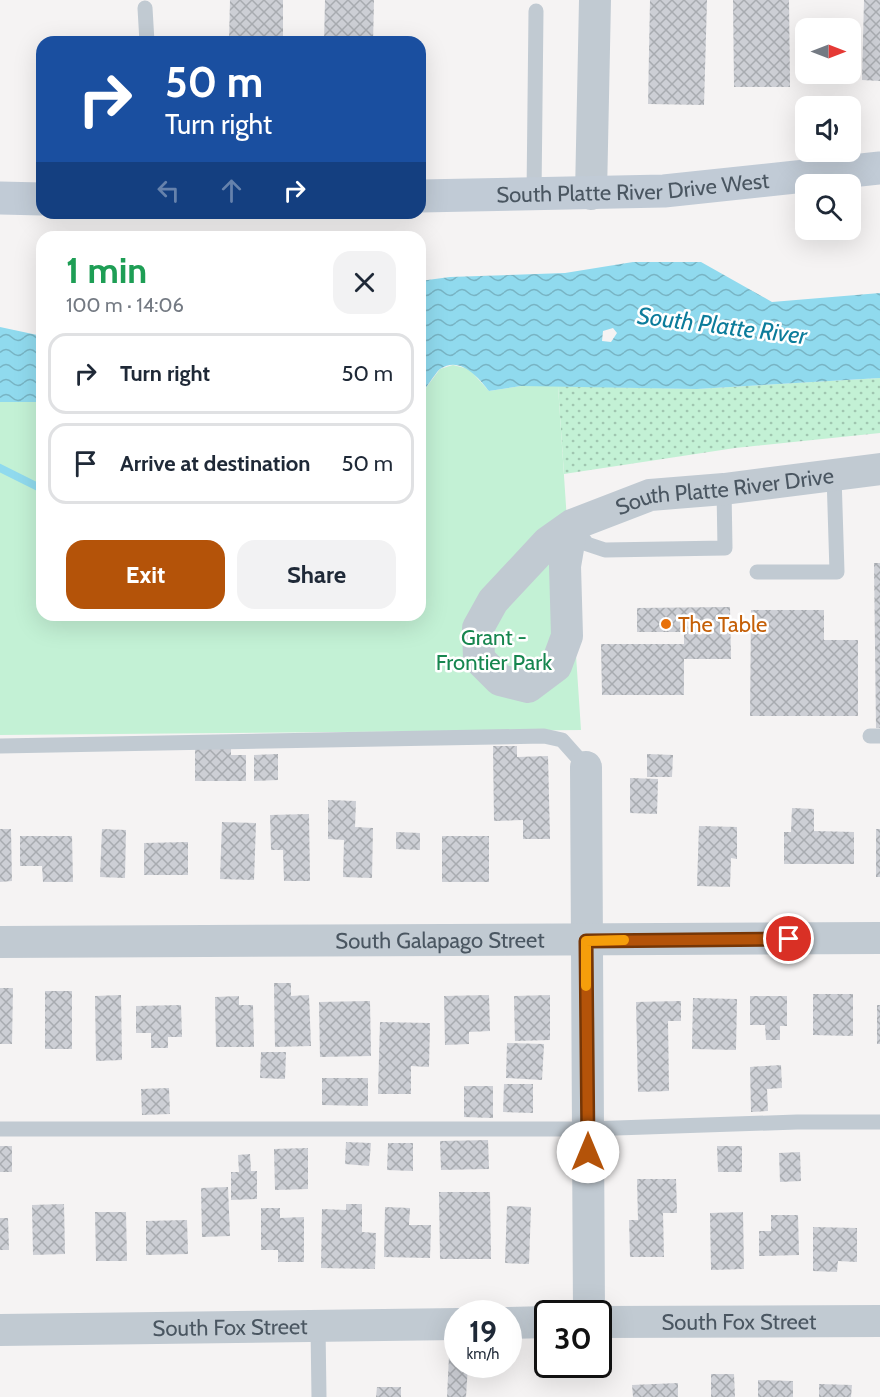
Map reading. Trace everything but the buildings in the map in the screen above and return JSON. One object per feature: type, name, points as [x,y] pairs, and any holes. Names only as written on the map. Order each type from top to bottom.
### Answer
[{"type":"street","points":[[591,194],[595,0]]},
{"type":"street","name":"South Platte River Drive West","points":[[426,196],[591,194],[730,186],[880,168]]},
{"type":"street","points":[[0,198],[36,199]]},
{"type":"street","name":"South Platte River Drive","points":[[572,525],[565,566],[567,636],[556,666],[528,687],[500,680],[479,659],[478,628],[501,592],[548,542],[572,525],[650,495],[724,489],[880,469]]},
{"type":"street","points":[[586,767],[589,1300]]},
{"type":"street","name":"South Galapago Street","points":[[0,942],[880,938]]},
{"type":"street","name":"South Fox Street","points":[[612,1322],[880,1321]]},
{"type":"street","name":"South Fox Street","points":[[0,1330],[444,1324]]},
{"type":"lane","points":[[145,8],[147,36]]},
{"type":"lane","points":[[534,195],[536,11]]},
{"type":"lane","points":[[757,572],[837,573],[834,475]]},
{"type":"lane","points":[[572,525],[587,544],[605,550],[725,548],[724,489]]},
{"type":"lane","points":[[0,746],[544,736],[562,740],[586,767]]},
{"type":"lane","points":[[0,1129],[587,1129],[797,1122],[880,1122]]},
{"type":"lane","points":[[318,1326],[319,1397]]},
{"type":"green space","name":"Grant - Frontier Park","points":[[453,365],[469,369],[489,391],[521,386],[558,386],[581,730],[0,735],[0,402],[36,402],[36,621],[426,621],[426,388],[440,369]]},
{"type":"green space","points":[[880,378],[880,433],[735,448],[564,474],[558,386],[697,389]]},
{"type":"water","name":"South Platte River","points":[[633,262],[701,262],[772,302],[880,293],[880,378],[697,389],[521,386],[489,391],[480,380],[462,366],[447,365],[440,369],[426,388],[426,280],[450,277],[565,273]],"holes":[[[613,328],[617,333],[611,342],[602,341],[603,331]]]},
{"type":"water","points":[[0,327],[36,335],[36,402],[0,402]]},
{"type":"waterway","points":[[0,468],[36,486]]},
{"type":"slow traffic","points":[[586,986],[586,941],[624,940]]},
{"type":"place","name":"The Table","points":[[666,624]]},
{"type":"route","points":[[588,1152],[586,941],[789,939]]}]
